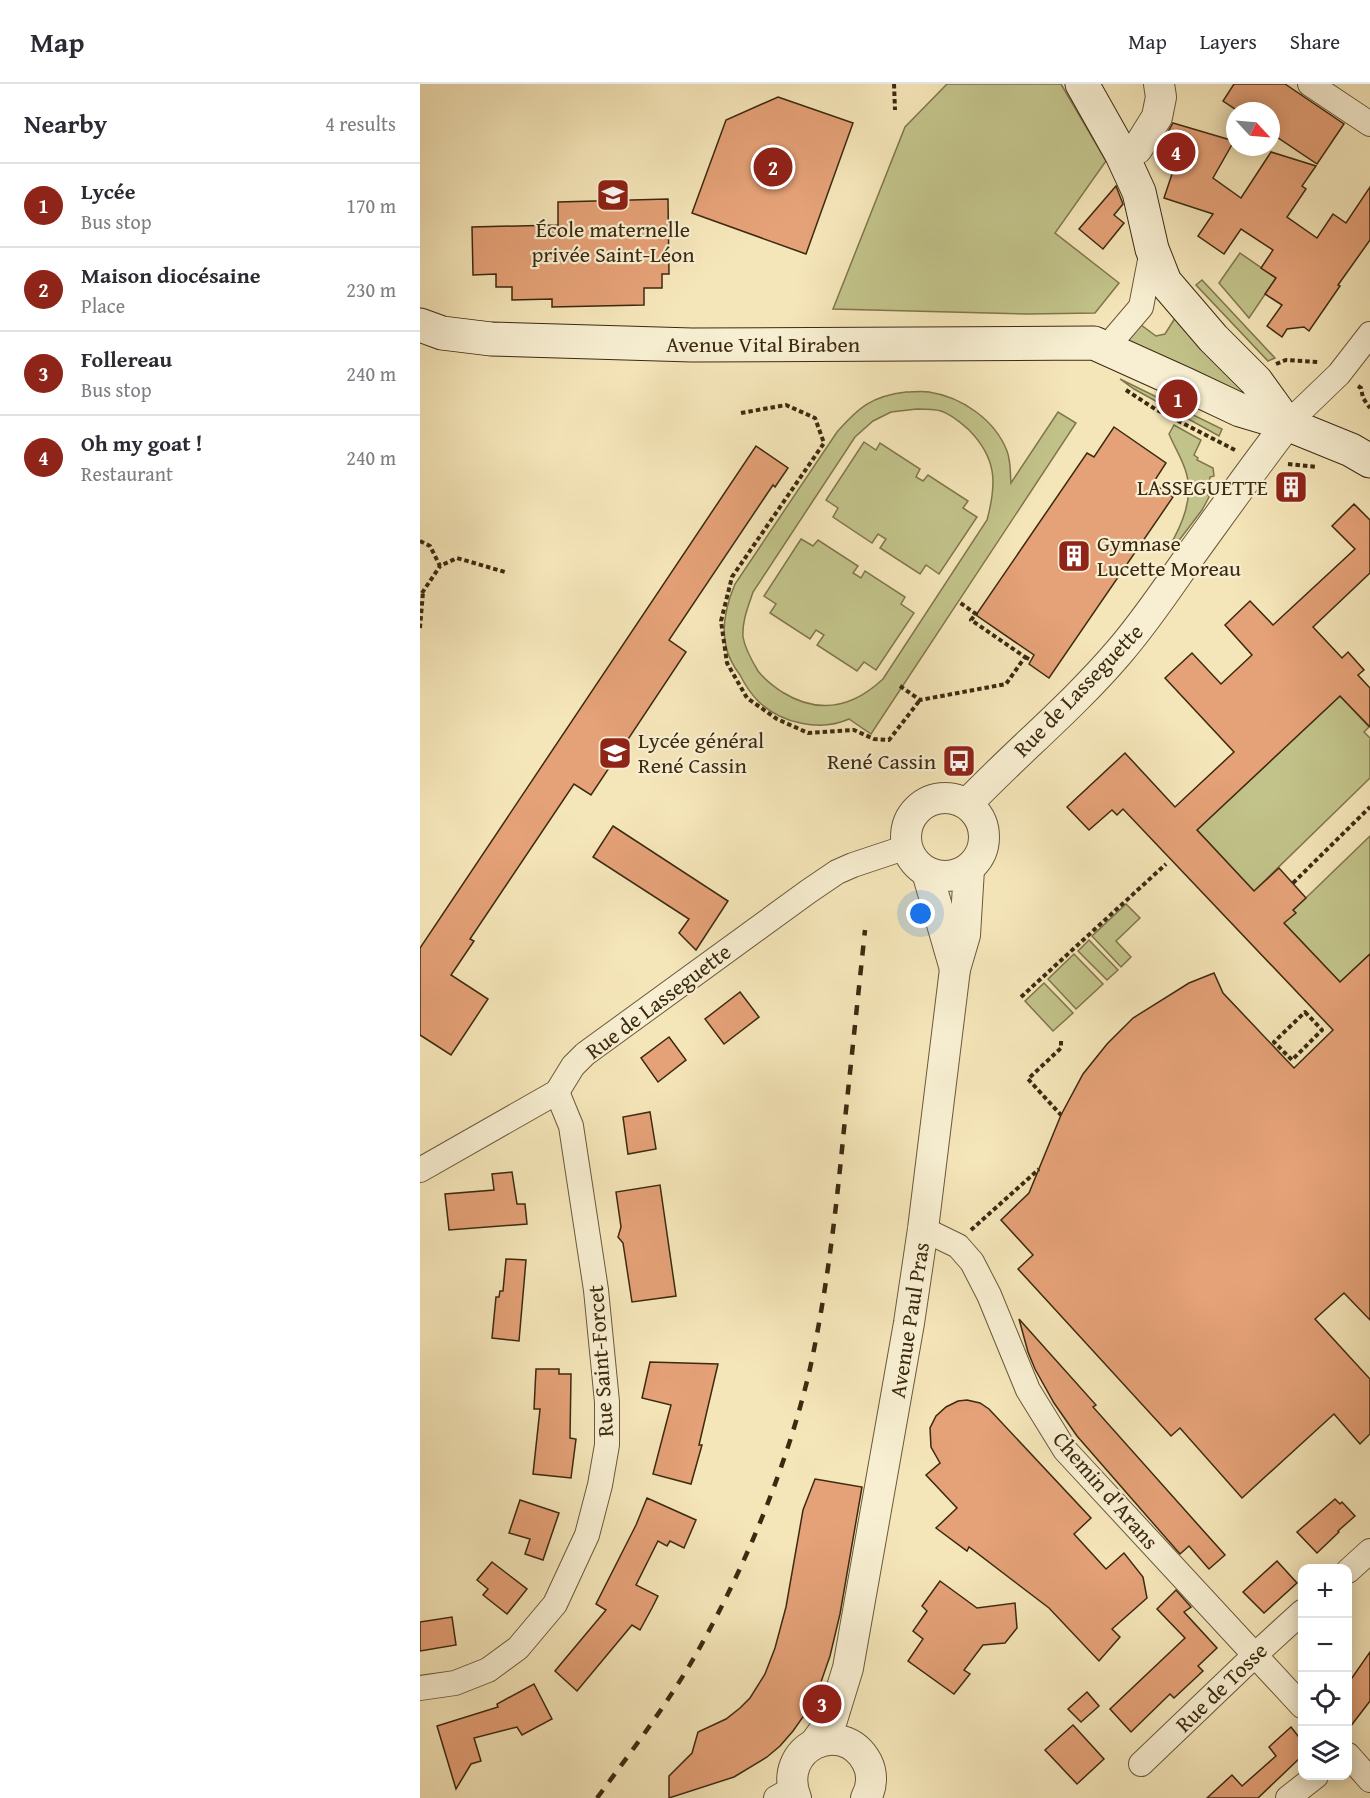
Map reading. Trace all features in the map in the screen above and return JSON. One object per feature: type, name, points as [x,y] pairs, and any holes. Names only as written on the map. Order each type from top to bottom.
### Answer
[{"type":"main road","points":[[1082,84],[1122,155],[1139,192],[1152,249],[1165,282],[1213,338],[1256,381],[1287,424],[1351,450],[1370,461]]},
{"type":"main road","name":"Avenue Vital Biraben","points":[[420,326],[442,333],[491,339],[692,345],[1094,343],[1240,410],[1287,424]]},
{"type":"main road","points":[[1287,424],[1326,423],[1364,432],[1370,436]]},
{"type":"street","points":[[1122,155],[1137,149],[1157,117],[1161,97],[1159,84]]},
{"type":"street","points":[[1323,88],[1370,124]]},
{"type":"street","points":[[1106,348],[1141,307],[1152,249]]},
{"type":"street","points":[[1287,424],[1339,374],[1370,334]]},
{"type":"street","name":"Rue de Lasseguette","points":[[967,804],[1120,652],[1287,424]]},
{"type":"street","points":[[941,798],[955,798],[967,804],[981,819],[984,829],[985,839],[977,861],[969,869],[948,876],[937,876],[918,866],[907,848],[906,834],[909,820],[917,809],[928,801],[941,798]]},
{"type":"street","name":"Rue de Lasseguette","points":[[420,1170],[557,1092],[573,1066],[585,1054],[837,872],[907,848]]},
{"type":"street","name":"Avenue Paul Pras","points":[[788,1795],[795,1762],[815,1743],[832,1720],[848,1668],[909,1323],[955,969],[965,934],[969,869]]},
{"type":"street","name":"Avenue Paul Pras","points":[[927,872],[955,969]]},
{"type":"street","name":"Rue Saint-Forcet","points":[[420,1688],[455,1683],[488,1670],[518,1648],[555,1604],[587,1535],[600,1485],[607,1445],[607,1402],[596,1290],[571,1126],[557,1092]]},
{"type":"street","name":"Chemin d'Arans","points":[[923,1229],[958,1246],[972,1262],[1028,1390],[1065,1450],[1298,1701]]},
{"type":"street","points":[[1352,1567],[1370,1551]]},
{"type":"street","name":"Rue de Tosse","points":[[1141,1764],[1298,1616]]},
{"type":"street","name":"Avenue Paul Pras","points":[[848,1668],[855,1725],[864,1756],[870,1767],[870,1791],[866,1798]]},
{"type":"street","points":[[815,1743],[829,1740],[842,1741],[854,1747],[864,1756]]},
{"type":"street","points":[[1352,1760],[1370,1780]]},
{"type":"street","points":[[1288,1798],[1311,1780]]},
{"type":"path","points":[[894,84],[895,110]]},
{"type":"path","points":[[1126,390],[1155,409],[1225,447],[1260,460],[1328,469]]},
{"type":"path","points":[[741,413],[786,405],[815,418],[824,443],[732,577],[721,621],[727,663],[747,698],[777,719],[808,733],[854,730],[874,739],[890,740],[920,700],[1006,684],[1025,657]]},
{"type":"path","points":[[420,541],[430,546],[440,566]]},
{"type":"path","points":[[420,628],[421,594],[440,566],[457,558],[505,572]]},
{"type":"path","points":[[959,602],[976,614],[971,620],[1031,660]]},
{"type":"path","points":[[900,686],[920,700]]},
{"type":"path","points":[[1293,883],[1370,807]]},
{"type":"path","points":[[1021,997],[1166,864]]},
{"type":"path","points":[[1305,1012],[1322,1030],[1290,1061],[1274,1042],[1305,1012]]},
{"type":"path","points":[[1061,1041],[1061,1048],[1028,1079],[1061,1115]]},
{"type":"path","points":[[969,1232],[1039,1169]]},
{"type":"green space","points":[[947,84],[1061,84],[1106,161],[1055,233],[1119,283],[1095,313],[1027,314],[833,309],[905,127]]},
{"type":"green space","points":[[1240,253],[1276,278],[1249,318],[1219,283]]},
{"type":"green space","points":[[1202,280],[1275,358],[1268,361],[1196,285]]},
{"type":"green space","points":[[1177,315],[1246,385],[1239,397],[1126,340],[1141,325],[1156,336],[1165,334]]},
{"type":"green space","points":[[1120,379],[1222,429],[1219,436],[1134,389]]},
{"type":"green space","points":[[929,392],[953,399],[976,412],[986,420],[1002,440],[1009,459],[1011,483],[1058,412],[1076,423],[871,734],[849,719],[826,725],[789,720],[759,702],[748,689],[732,662],[727,650],[724,630],[730,599],[735,584],[837,432],[867,404],[894,394]],"holes":[[[938,410],[952,416],[968,429],[985,450],[993,483],[987,520],[883,679],[859,696],[835,705],[822,706],[796,699],[769,683],[758,671],[747,650],[743,637],[743,625],[753,592],[855,437],[873,421],[891,412]]]},
{"type":"green space","points":[[1174,425],[1201,440],[1194,455],[1198,458],[1197,460],[1213,468],[1214,476],[1210,477],[1207,493],[1209,497],[1202,510],[1171,551],[1168,549],[1186,510],[1189,490],[1182,460],[1169,434]]},
{"type":"green space","points":[[864,442],[876,450],[880,443],[920,469],[916,477],[923,481],[928,475],[968,501],[963,508],[977,517],[939,574],[926,565],[920,574],[880,548],[886,539],[878,534],[872,543],[833,517],[838,508],[826,500]]},
{"type":"green space","points":[[801,539],[813,546],[818,540],[858,566],[853,573],[861,578],[865,571],[905,597],[901,604],[914,613],[876,670],[864,662],[857,671],[817,645],[824,635],[816,630],[810,639],[770,613],[776,604],[764,596]]},
{"type":"green space","points":[[1340,696],[1369,727],[1364,732],[1370,738],[1370,778],[1254,891],[1197,830]]},
{"type":"green space","points":[[1370,836],[1370,954],[1340,982],[1282,921]]},
{"type":"green space","points":[[1126,904],[1140,918],[1116,941],[1131,957],[1121,967],[1092,936]]},
{"type":"green space","points":[[1089,940],[1118,970],[1107,980],[1078,951]]},
{"type":"green space","points":[[1074,954],[1103,984],[1076,1009],[1048,979]]},
{"type":"green space","points":[[1044,983],[1073,1013],[1053,1031],[1025,1001]]},
{"type":"building","points":[[1234,84],[1285,84],[1344,124],[1317,164],[1280,139],[1280,102],[1226,103],[1223,101]]},
{"type":"building","points":[[778,97],[853,123],[806,254],[692,213],[726,120]]},
{"type":"building","points":[[1173,123],[1226,139],[1226,155],[1213,178],[1241,198],[1268,156],[1280,155],[1316,166],[1302,186],[1306,189],[1287,217],[1317,238],[1333,214],[1346,223],[1370,187],[1370,240],[1309,331],[1304,327],[1287,329],[1282,337],[1267,326],[1282,305],[1265,294],[1276,278],[1261,268],[1273,250],[1241,229],[1224,254],[1198,236],[1213,214],[1164,198],[1177,159],[1166,155],[1168,132]]},
{"type":"building","points":[[1116,186],[1123,204],[1114,215],[1124,223],[1103,249],[1079,229]]},
{"type":"building","points":[[668,199],[669,274],[662,274],[662,288],[644,288],[644,305],[552,307],[552,299],[512,300],[512,287],[496,287],[496,274],[473,275],[472,227],[558,225],[558,202]]},
{"type":"building","name":"Gymnase Lucette Moreau","points":[[1114,427],[1166,463],[1153,483],[1173,497],[1049,678],[1029,664],[1034,655],[976,615],[1087,453],[1094,457]]},
{"type":"building","points":[[756,446],[788,468],[775,487],[773,485],[669,640],[686,652],[591,795],[574,784],[470,939],[474,941],[451,975],[488,999],[451,1055],[420,1035],[420,948]]},
{"type":"building","points":[[1354,504],[1370,520],[1370,573],[1313,627],[1342,658],[1348,652],[1364,670],[1358,675],[1370,688],[1370,727],[1340,696],[1197,830],[1254,891],[1279,868],[1306,898],[1293,910],[1296,913],[1284,923],[1340,982],[1370,954],[1370,1320],[1344,1293],[1315,1319],[1370,1379],[1370,1434],[1360,1444],[1334,1414],[1242,1498],[1180,1428],[1171,1436],[1018,1269],[1033,1255],[1001,1220],[1029,1193],[1061,1115],[1083,1074],[1107,1044],[1133,1018],[1189,983],[1214,973],[1223,993],[1294,1068],[1333,1030],[1123,809],[1117,815],[1112,810],[1089,830],[1067,807],[1125,753],[1175,807],[1234,752],[1165,678],[1192,653],[1221,684],[1252,655],[1225,625],[1250,601],[1273,625],[1355,549],[1332,526]]},
{"type":"building","points":[[613,826],[728,901],[696,950],[679,933],[689,919],[593,857]]},
{"type":"building","points":[[740,992],[759,1017],[724,1044],[705,1019]]},
{"type":"building","points":[[669,1037],[686,1060],[658,1082],[641,1058]]},
{"type":"building","points":[[650,1112],[656,1149],[628,1154],[623,1117]]},
{"type":"building","points":[[512,1172],[517,1204],[525,1204],[527,1224],[449,1230],[445,1194],[494,1190],[492,1174]]},
{"type":"building","points":[[660,1185],[676,1296],[632,1302],[623,1243],[618,1237],[621,1227],[616,1192]]},
{"type":"building","points":[[506,1259],[526,1260],[519,1341],[492,1338],[496,1297],[499,1297],[500,1291],[503,1291]]},
{"type":"building","points":[[1019,1319],[1096,1405],[1093,1407],[1225,1555],[1209,1569],[1189,1546],[1180,1554],[1077,1436],[1054,1403],[1035,1369]]},
{"type":"building","points":[[650,1362],[718,1364],[699,1445],[702,1445],[691,1484],[653,1474],[671,1405],[642,1398]]},
{"type":"building","points":[[536,1369],[559,1369],[559,1374],[571,1374],[570,1438],[576,1439],[571,1478],[533,1474],[540,1409],[534,1409]]},
{"type":"building","points":[[967,1400],[980,1403],[989,1409],[1091,1518],[1074,1534],[1106,1569],[1124,1553],[1143,1577],[1147,1598],[1112,1629],[1120,1637],[1099,1661],[1049,1608],[969,1547],[967,1551],[936,1528],[957,1508],[926,1475],[940,1463],[931,1447],[930,1428],[936,1416],[946,1407],[958,1401]]},
{"type":"building","points":[[815,1479],[862,1487],[840,1614],[830,1656],[810,1707],[793,1731],[767,1757],[734,1777],[669,1798],[669,1776],[692,1753],[698,1732],[726,1719],[740,1708],[750,1698],[765,1674],[786,1607],[803,1510]]},
{"type":"building","points":[[647,1498],[696,1520],[684,1548],[670,1541],[667,1546],[658,1541],[636,1585],[658,1596],[652,1608],[640,1630],[632,1625],[577,1691],[555,1671],[606,1610],[596,1604]]},
{"type":"building","points":[[1335,1499],[1340,1504],[1342,1502],[1355,1516],[1317,1553],[1297,1532]]},
{"type":"building","points":[[520,1500],[559,1513],[543,1560],[525,1554],[530,1539],[509,1533]]},
{"type":"building","points":[[1277,1561],[1297,1583],[1264,1613],[1243,1592]]},
{"type":"building","points":[[492,1562],[527,1589],[507,1614],[483,1595],[488,1589],[477,1580]]},
{"type":"building","points":[[940,1581],[977,1608],[1015,1603],[1017,1628],[1005,1643],[983,1645],[964,1670],[970,1674],[954,1694],[908,1661],[923,1639],[913,1631],[927,1611],[922,1606]]},
{"type":"building","points":[[1176,1590],[1191,1607],[1184,1612],[1217,1648],[1198,1666],[1203,1671],[1174,1698],[1170,1694],[1131,1732],[1110,1709],[1185,1638],[1157,1609]]},
{"type":"building","points":[[452,1617],[456,1645],[420,1651],[420,1622]]},
{"type":"building","points":[[1370,1652],[1370,1701],[1352,1724],[1352,1678]]},
{"type":"building","points":[[534,1684],[552,1719],[522,1735],[517,1727],[474,1738],[481,1761],[471,1764],[456,1789],[437,1726],[498,1707],[497,1704]]},
{"type":"building","points":[[1087,1692],[1099,1706],[1081,1722],[1068,1709]]},
{"type":"building","points":[[1073,1725],[1104,1759],[1077,1784],[1045,1750]]},
{"type":"building","points":[[1291,1727],[1298,1736],[1298,1760],[1258,1798],[1207,1798],[1232,1775],[1242,1786],[1276,1756],[1269,1747]]},
{"type":"railway","points":[[597,1798],[672,1693],[713,1623],[762,1518],[800,1409],[826,1282],[865,930]]},
{"type":"place","name":"Oh my goat !","points":[[1176,152]]},
{"type":"place","name":"Maison diocésaine","points":[[773,167]]},
{"type":"place","name":"École maternelle privée Saint-Léon","points":[[613,195]]},
{"type":"place","name":"Lycée","points":[[1178,399]]},
{"type":"place","name":"LASSEGUETTE","points":[[1291,487]]},
{"type":"place","name":"Gymnase Lucette Moreau","points":[[1074,556]]},
{"type":"place","name":"Lycée général René Cassin","points":[[615,753]]},
{"type":"place","name":"René Cassin","points":[[959,761]]},
{"type":"place","name":"Follereau","points":[[822,1704]]}]
